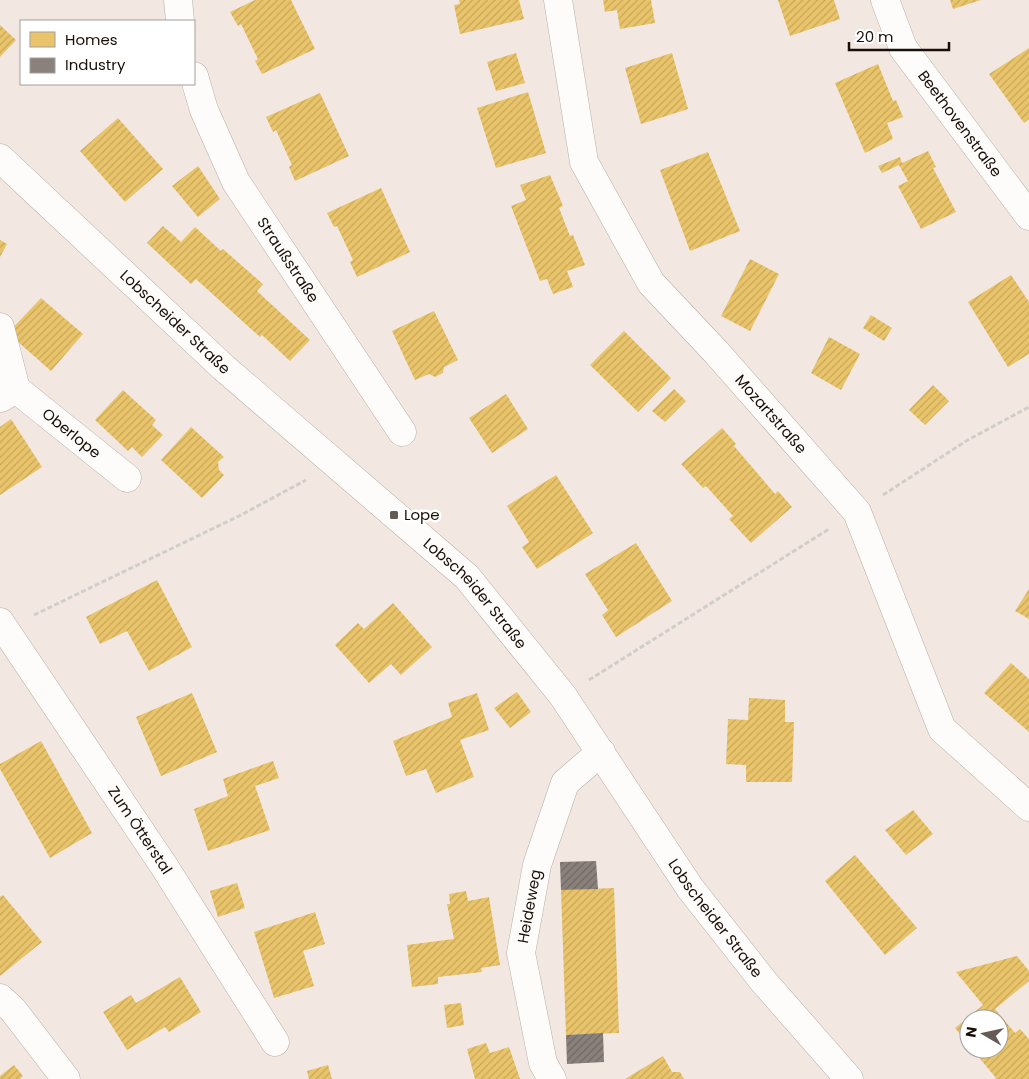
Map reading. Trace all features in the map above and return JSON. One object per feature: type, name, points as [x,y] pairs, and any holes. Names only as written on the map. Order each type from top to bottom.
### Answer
[{"type":"street","points":[[178,0],[180,20]]},
{"type":"street","name":"Mozartstraße","points":[[558,0],[584,162],[651,283],[716,352],[857,512],[942,730],[1029,807]]},
{"type":"street","name":"Beethovenstraße","points":[[885,0],[903,48],[1029,216]]},
{"type":"street","name":"Straußstraße","points":[[195,79],[204,110],[236,182],[402,432]]},
{"type":"street","name":"Lobscheider Straße","points":[[0,158],[224,368],[338,464],[467,577],[563,696],[690,888],[764,982],[849,1079]]},
{"type":"street","name":"Oberlope","points":[[0,327],[8,394],[127,478]]},
{"type":"street","name":"Zum Ötterstal","points":[[2,626],[164,866],[275,1042]]},
{"type":"street","name":"Heideweg","points":[[552,1079],[543,1063],[521,953],[537,865],[565,783],[601,752]]},
{"type":"street","points":[[0,998],[13,1010],[66,1079]]},
{"type":"path","points":[[857,512],[966,441],[1029,406]]},
{"type":"path","points":[[2,626],[241,515],[338,464]]},
{"type":"path","points":[[563,696],[806,543]]},
{"type":"building: Homes","points":[[255,0],[291,0],[315,49],[262,74],[255,61],[258,59],[241,24],[238,26],[230,12]]},
{"type":"building: Homes","points":[[459,0],[519,0],[524,19],[460,34],[454,5],[460,4]]},
{"type":"building: Homes","points":[[603,0],[651,0],[655,23],[620,29],[617,10],[605,12]]},
{"type":"building: Homes","points":[[778,0],[834,0],[840,19],[790,36]]},
{"type":"building: Homes","points":[[950,0],[981,0],[953,9]]},
{"type":"building: Homes","points":[[0,25],[16,40],[0,57]]},
{"type":"building: Homes","points":[[1029,48],[1029,119],[1024,123],[989,74]]},
{"type":"building: Homes","points":[[516,53],[525,83],[496,91],[487,62]]},
{"type":"building: Homes","points":[[672,53],[688,109],[641,124],[625,68]]},
{"type":"building: Homes","points":[[878,64],[893,101],[896,100],[903,117],[887,123],[893,139],[865,153],[835,83]]},
{"type":"building: Homes","points":[[528,92],[546,153],[496,168],[477,108]]},
{"type":"building: Homes","points":[[320,93],[349,156],[295,181],[289,167],[292,165],[276,130],[273,132],[266,117]]},
{"type":"building: Homes","points":[[118,118],[163,169],[125,202],[80,151]]},
{"type":"building: Homes","points":[[928,151],[936,167],[933,168],[956,212],[921,229],[898,186],[908,181],[899,165],[882,173],[878,166],[900,157],[902,163]]},
{"type":"building: Homes","points":[[708,152],[740,231],[690,251],[660,170]]},
{"type":"building: Homes","points":[[198,166],[220,199],[198,217],[172,186]]},
{"type":"building: Homes","points":[[550,175],[563,206],[559,208],[570,236],[573,235],[585,265],[567,271],[573,287],[553,294],[547,279],[540,281],[511,206],[526,200],[520,185]]},
{"type":"building: Homes","points":[[381,188],[410,252],[357,277],[350,262],[353,260],[337,226],[334,227],[327,213]]},
{"type":"building: Homes","points":[[163,226],[181,242],[195,227],[221,251],[223,249],[263,284],[257,291],[310,340],[290,361],[262,335],[260,337],[196,279],[191,284],[147,243]]},
{"type":"building: Homes","points":[[0,240],[7,244],[0,257]]},
{"type":"building: Homes","points":[[750,259],[779,274],[750,331],[721,316]]},
{"type":"building: Homes","points":[[1011,275],[1029,302],[1029,354],[1008,367],[968,302]]},
{"type":"building: Homes","points":[[41,298],[83,334],[51,371],[8,333]]},
{"type":"building: Homes","points":[[434,311],[458,360],[444,367],[443,373],[435,377],[429,374],[415,380],[392,331]]},
{"type":"building: Homes","points":[[871,315],[892,328],[884,341],[863,328]]},
{"type":"building: Homes","points":[[624,331],[671,378],[638,412],[590,365]]},
{"type":"building: Homes","points":[[829,337],[860,354],[841,390],[811,373]]},
{"type":"building: Homes","points":[[933,385],[949,401],[925,425],[909,410]]},
{"type":"building: Homes","points":[[674,389],[686,401],[665,422],[652,411]]},
{"type":"building: Homes","points":[[123,390],[156,420],[152,425],[163,435],[142,457],[132,447],[128,451],[95,420]]},
{"type":"building: Homes","points":[[506,394],[528,429],[492,453],[469,418]]},
{"type":"building: Homes","points":[[11,419],[42,467],[0,495],[0,427]]},
{"type":"building: Homes","points":[[191,427],[224,457],[218,462],[219,470],[224,475],[202,498],[161,460]]},
{"type":"building: Homes","points":[[722,428],[736,444],[734,446],[775,494],[778,491],[792,507],[751,543],[729,519],[733,516],[706,486],[703,488],[681,464]]},
{"type":"building: Homes","points":[[556,475],[593,533],[537,569],[522,547],[529,542],[507,506]]},
{"type":"building: Homes","points":[[636,543],[672,601],[616,637],[602,615],[608,610],[585,574]]},
{"type":"building: Homes","points":[[157,580],[192,647],[149,671],[127,631],[100,644],[86,617]]},
{"type":"building: Homes","points":[[1029,589],[1029,619],[1015,611]]},
{"type":"building: Homes","points":[[393,603],[432,647],[401,675],[391,664],[369,683],[335,645],[358,623],[364,629]]},
{"type":"building: Homes","points":[[1011,663],[1029,679],[1029,732],[984,693]]},
{"type":"building: Homes","points":[[517,692],[531,712],[510,728],[494,708]]},
{"type":"building: Homes","points":[[192,693],[217,752],[161,776],[136,717]]},
{"type":"building: Homes","points":[[477,693],[489,730],[460,740],[474,777],[436,793],[426,769],[406,776],[393,741],[452,717],[448,703]]},
{"type":"building: Homes","points":[[749,698],[785,700],[785,722],[794,722],[792,782],[746,782],[746,765],[726,764],[728,719],[748,720]]},
{"type":"building: Homes","points":[[41,741],[92,833],[50,858],[0,769],[0,764]]},
{"type":"building: Homes","points":[[273,761],[279,778],[255,786],[270,830],[208,851],[194,809],[228,796],[223,779]]},
{"type":"building: Homes","points":[[913,810],[933,834],[906,855],[885,830]]},
{"type":"building: Homes","points":[[855,855],[917,928],[885,955],[825,881]]},
{"type":"building: Homes","points":[[237,883],[245,908],[218,917],[210,891]]},
{"type":"building: Homes","points":[[614,888],[619,1033],[566,1035],[561,890]]},
{"type":"building: Homes","points":[[466,891],[468,901],[489,897],[500,965],[481,968],[482,972],[438,977],[438,984],[412,987],[407,945],[454,939],[447,904],[450,904],[449,894]]},
{"type":"building: Homes","points":[[3,895],[42,942],[0,976],[0,897]]},
{"type":"building: Homes","points":[[315,912],[325,944],[303,951],[314,986],[274,998],[254,932]]},
{"type":"building: Homes","points":[[1017,956],[1029,971],[1029,981],[995,1009],[978,1009],[983,1005],[956,972]]},
{"type":"building: Homes","points":[[180,977],[201,1012],[169,1032],[165,1027],[127,1050],[103,1012],[131,995],[136,1003]]},
{"type":"building: Homes","points":[[461,1003],[464,1025],[447,1028],[444,1005]]},
{"type":"building: Homes","points":[[959,1025],[959,1033],[955,1028]]},
{"type":"building: Homes","points":[[1009,1026],[1015,1033],[1020,1029],[1029,1039],[1029,1079],[996,1078],[980,1059],[1009,1059]]},
{"type":"building: Homes","points":[[486,1043],[490,1053],[509,1047],[520,1079],[475,1079],[467,1049]]},
{"type":"building: Homes","points":[[663,1056],[672,1072],[680,1072],[684,1079],[625,1079]]},
{"type":"building: Homes","points":[[14,1065],[23,1076],[20,1079],[0,1079],[0,1076]]},
{"type":"building: Homes","points":[[328,1065],[332,1079],[309,1079],[307,1071]]},
{"type":"building: Industry","points":[[596,861],[598,889],[561,890],[560,862]]},
{"type":"building: Industry","points":[[603,1033],[604,1062],[567,1064],[566,1035]]},
{"type":"place","name":"Lope","points":[[394,515]]}]
